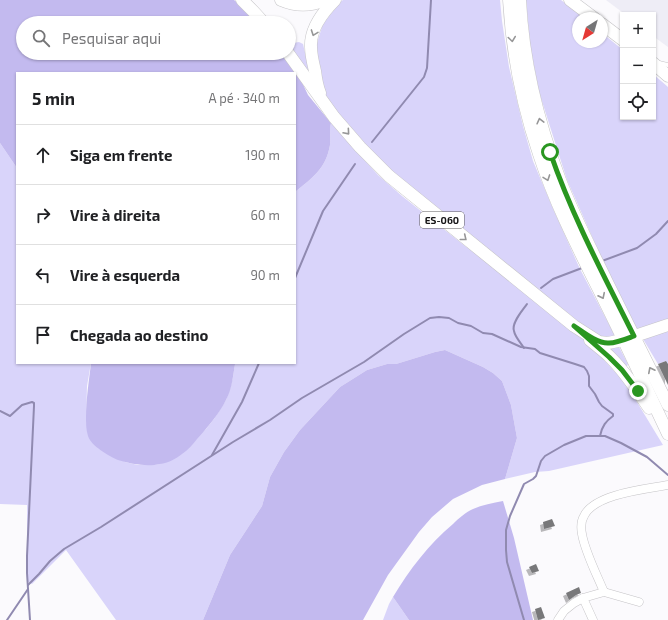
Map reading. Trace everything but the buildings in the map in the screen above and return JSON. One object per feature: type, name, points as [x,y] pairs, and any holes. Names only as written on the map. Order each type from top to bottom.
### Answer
[{"type":"main road","points":[[242,0],[258,16]]},
{"type":"main road","points":[[281,0],[287,3],[303,5],[325,0]]},
{"type":"main road","points":[[323,101],[317,85],[310,46],[315,29],[327,8],[334,0]]},
{"type":"main road","points":[[509,0],[513,47],[521,88],[532,134],[550,185],[576,243],[628,338],[668,405]]},
{"type":"main road","points":[[520,0],[527,65],[543,132],[560,182],[668,434]]},
{"type":"main road","points":[[573,1],[587,12]]},
{"type":"main road","points":[[608,29],[620,38]]},
{"type":"main road","name":"ES-060","points":[[293,60],[334,117],[360,147],[389,176],[574,326],[599,342],[608,344],[668,324]]},
{"type":"main road","points":[[656,65],[668,76]]},
{"type":"main road","points":[[574,326],[622,370],[638,391],[668,437]]},
{"type":"street","points":[[604,592],[586,548],[582,534],[582,522],[584,516],[589,509],[598,502],[607,498],[668,485]]},
{"type":"street","points":[[558,620],[564,611],[574,603],[583,598],[604,592],[639,602]]},
{"type":"street","points":[[583,598],[593,620]]},
{"type":"lane","points":[[656,63],[668,65]]},
{"type":"shaded area","points":[[0,0],[234,0],[248,11],[252,16],[16,16],[16,60],[286,60],[296,72],[16,72],[16,167],[0,143]]},
{"type":"shaded area","points":[[343,0],[500,0],[509,67],[533,161],[580,269],[615,336],[609,339],[598,337],[406,186],[371,152],[337,113],[325,95],[315,49],[323,24]]},
{"type":"shaded area","points":[[526,0],[561,0],[576,12],[572,12],[572,48],[608,48],[608,38],[620,48],[620,120],[656,120],[656,77],[668,87],[668,320],[640,331],[632,327],[567,180],[539,92],[530,45]]},
{"type":"shaded area","points":[[606,0],[668,0],[668,47],[656,38],[656,12],[622,12]]},
{"type":"shaded area","points":[[296,42],[303,44],[310,74],[296,56]]},
{"type":"shaded area","points":[[296,72],[308,95],[331,123],[328,153],[322,167],[296,191]]},
{"type":"shaded area","points":[[331,123],[378,175],[402,196],[465,246],[488,262],[593,348],[626,384],[663,445],[549,471],[535,472],[505,479],[517,438],[511,405],[502,381],[483,367],[445,350],[435,352],[396,364],[387,364],[367,370],[340,387],[300,430],[284,452],[270,477],[262,506],[230,555],[203,620],[116,620],[66,550],[32,584],[27,581],[27,505],[0,504],[0,143],[16,167],[16,364],[91,364],[87,386],[86,423],[125,462],[138,465],[152,465],[160,464],[206,429],[226,400],[233,377],[235,364],[296,364],[296,191],[322,167],[330,145]]},
{"type":"shaded area","points":[[668,331],[668,364],[666,361],[658,364],[643,339]]},
{"type":"shaded area","points":[[619,347],[628,364],[626,368],[606,348]]},
{"type":"shaded area","points":[[445,350],[483,367],[502,381],[511,405],[517,438],[505,479],[482,485],[453,499],[432,517],[419,532],[388,575],[363,620],[203,620],[230,555],[262,506],[270,477],[284,452],[300,430],[340,387],[367,370],[387,364],[396,364]]},
{"type":"shaded area","points":[[91,364],[235,364],[230,391],[220,410],[188,449],[177,458],[166,463],[155,465],[134,464],[118,460],[101,450],[90,440],[88,436],[86,418]]},
{"type":"shaded area","points":[[503,501],[514,538],[533,620],[409,620],[393,597],[420,558],[436,540],[465,513],[480,506]]},
{"type":"shaded area","points":[[393,597],[409,620],[383,620]]},
{"type":"waterway","points":[[372,142],[424,77],[427,68],[431,0]]},
{"type":"waterway","points":[[296,276],[323,211],[355,164]]},
{"type":"waterway","points":[[602,261],[637,248],[656,234],[668,221]]},
{"type":"waterway","points":[[541,288],[553,279],[582,268]]},
{"type":"waterway","points":[[524,348],[514,331],[514,324],[527,304]]},
{"type":"waterway","points":[[28,585],[50,561],[64,549],[270,420],[302,398],[364,362],[430,318],[449,318],[458,323],[471,326],[483,333],[492,334],[521,347],[535,349],[540,353],[584,367],[589,376],[589,386],[602,406],[613,414],[613,416],[603,427],[600,436]]},
{"type":"waterway","points":[[212,455],[242,402],[259,364]]},
{"type":"waterway","points":[[0,411],[10,416],[22,405],[32,402],[34,403],[27,556],[30,620]]},
{"type":"waterway","points":[[524,620],[507,562],[506,530],[510,516],[524,484],[536,476],[541,461],[545,456],[564,445],[586,436],[605,436],[647,457],[668,475]]},
{"type":"waterway","points":[[7,620],[28,589]]},
{"type":"route","points":[[550,152],[560,182],[574,213],[634,336],[608,344],[599,342],[574,326],[622,370],[638,391]]}]
